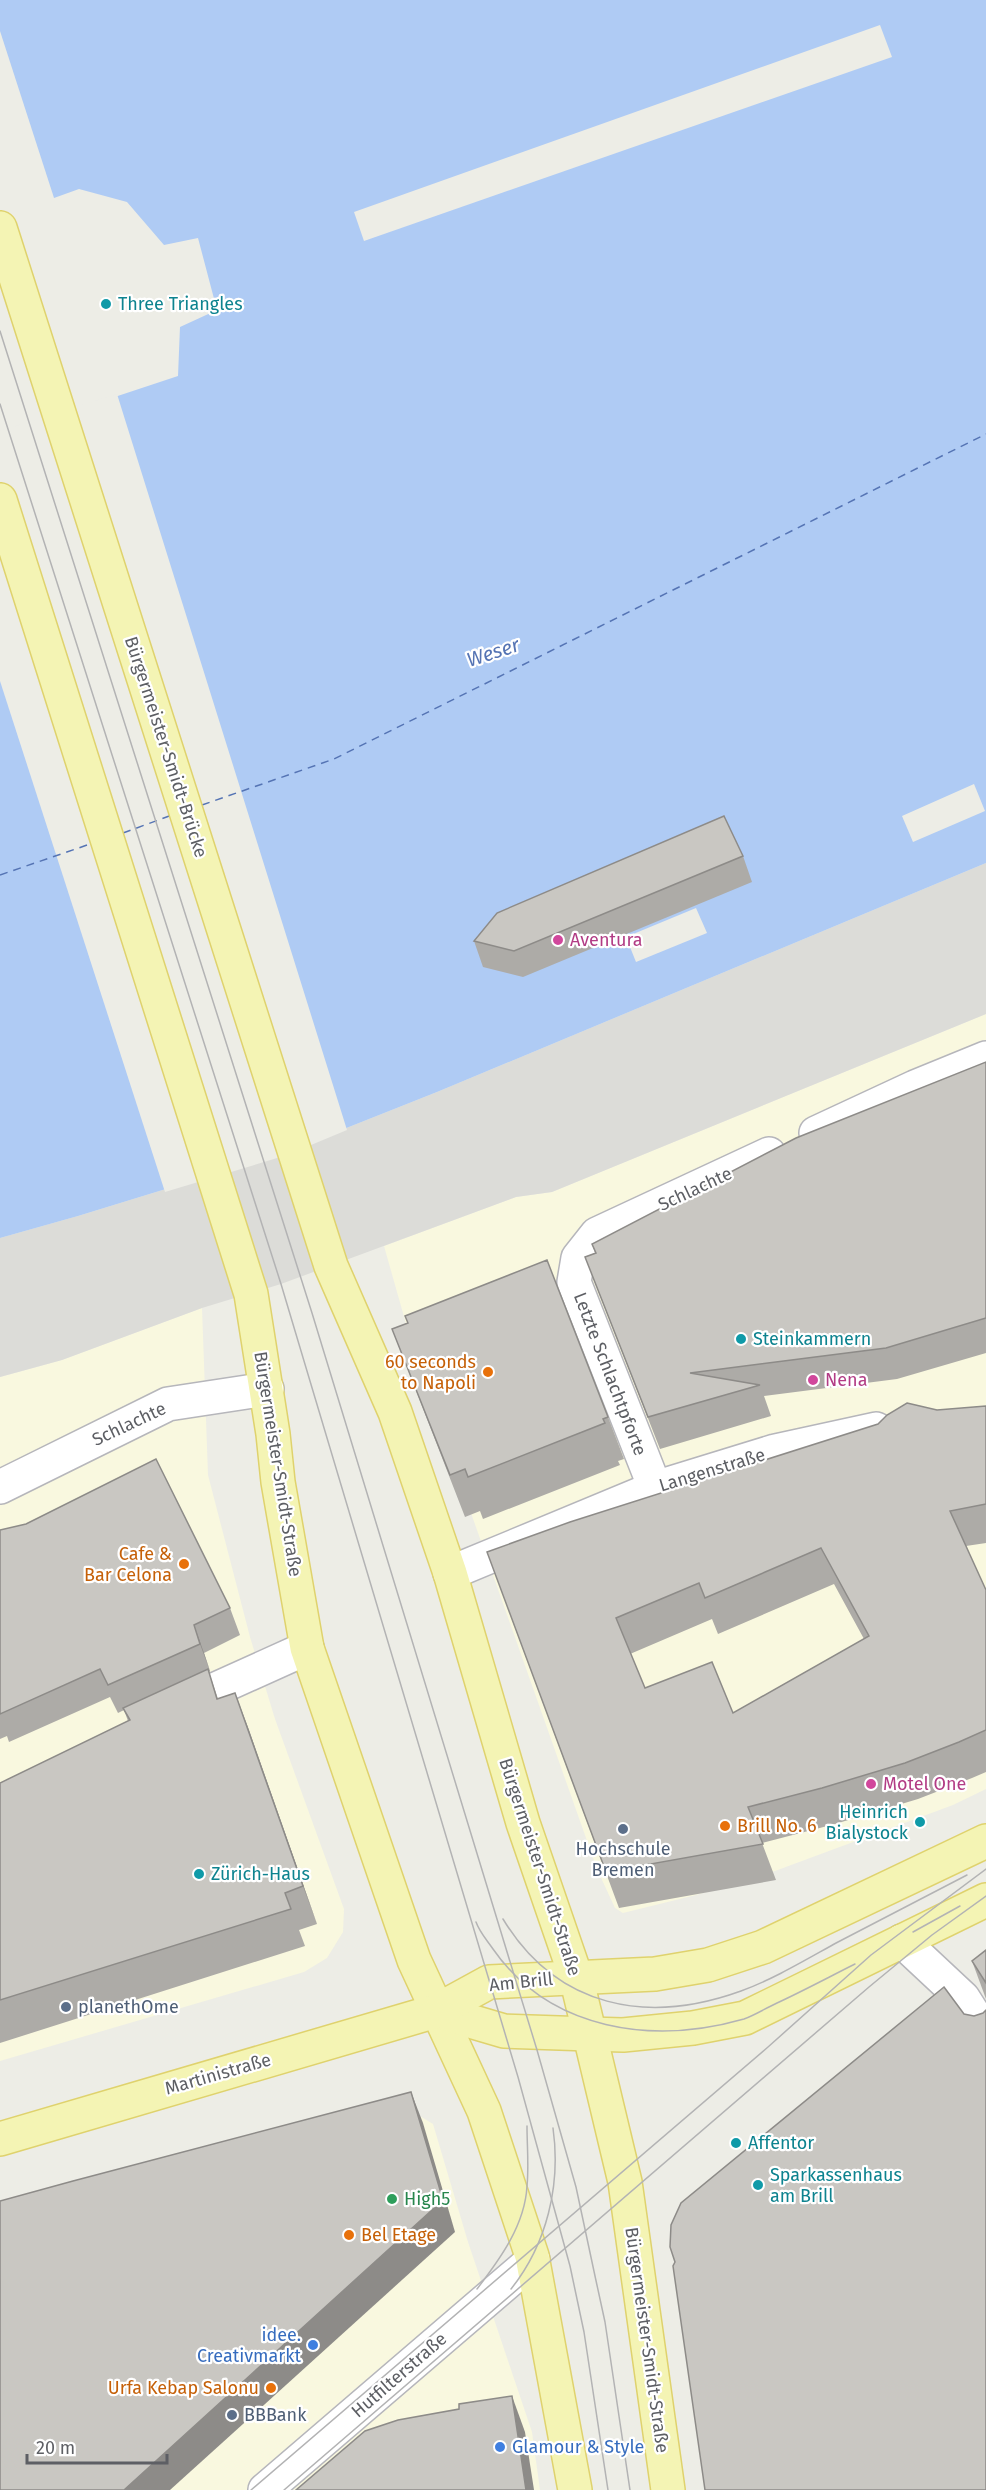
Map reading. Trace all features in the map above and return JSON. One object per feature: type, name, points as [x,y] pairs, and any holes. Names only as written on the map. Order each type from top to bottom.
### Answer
[{"type":"main road","name":"Bürgermeister-Smidt-Brücke","points":[[0,228],[331,1266]]},
{"type":"main road","name":"Bürgermeister-Smidt-Straße","points":[[0,500],[251,1294],[267,1389],[278,1482],[307,1647],[414,1960],[484,2111],[533,2260],[575,2490]]},
{"type":"main road","name":"Bürgermeister-Smidt-Straße","points":[[331,1266],[395,1412],[450,1573],[523,1823],[576,1977],[626,2189],[668,2490]]},
{"type":"main road","name":"Am Brill","points":[[436,2011],[489,1982],[655,1974],[708,1965],[763,1947],[986,1841]]},
{"type":"main road","points":[[436,2011],[504,2031],[621,2035],[693,2028],[745,2018],[986,1900]]},
{"type":"main road","name":"Martinistraße","points":[[0,2139],[436,2011]]},
{"type":"street","name":"Schlachte","points":[[578,1258],[597,1234],[904,1092],[986,1058]]},
{"type":"street","name":"Letzte Schlachtpforte","points":[[578,1258],[574,1282],[655,1488]]},
{"type":"street","name":"Schlachte","points":[[0,1487],[168,1404],[267,1389]]},
{"type":"street","name":"Langenstraße","points":[[450,1573],[655,1488],[775,1451],[908,1422]]},
{"type":"street","points":[[151,1718],[307,1647]]},
{"type":"street","points":[[902,1941],[963,1998],[986,2034]]},
{"type":"street","name":"Hutfilterstraße","points":[[265,2490],[533,2260]]},
{"type":"shaded area","points":[[986,863],[986,1014],[552,1192],[516,1197],[281,1284],[202,1308],[62,1360],[0,1377],[0,1238],[286,1152],[437,1092]]},
{"type":"shaded area","points":[[986,1014],[986,1789],[953,1805],[775,1871],[696,1895],[623,1913],[615,1908],[597,1869],[414,1352],[384,1246],[516,1197],[552,1192]]},
{"type":"shaded area","points":[[202,1308],[208,1475],[250,1637],[275,1719],[344,1909],[343,1932],[327,1958],[304,1972],[0,2061],[0,1377],[62,1360]]},
{"type":"shaded area","points":[[415,2113],[433,2124],[468,2242],[532,2432],[540,2490],[0,2490]]},
{"type":"water","name":"Weser","points":[[0,0],[986,0],[986,863],[437,1092],[286,1152],[0,1238],[0,435],[178,376],[180,327],[217,310],[198,238],[164,245],[127,202],[79,189],[0,213]]},
{"type":"pier","points":[[880,25],[892,57],[364,241],[354,212]]},
{"type":"pier","points":[[0,31],[55,201],[0,216]]},
{"type":"pier","points":[[117,394],[347,1130],[287,1155],[165,1192],[0,681],[0,431]]},
{"type":"pier","points":[[974,784],[985,811],[913,842],[902,816]]},
{"type":"pier","points":[[696,908],[707,933],[636,962],[626,937]]},
{"type":"building","points":[[724,816],[743,856],[514,951],[474,941],[497,913]]},
{"type":"building","points":[[986,1062],[986,1318],[886,1348],[690,1373],[760,1385],[648,1417],[585,1257],[596,1253],[592,1244],[796,1138]]},
{"type":"building","points":[[547,1260],[608,1417],[603,1419],[605,1423],[468,1477],[465,1469],[450,1475],[392,1329],[408,1323],[405,1316]]},
{"type":"building","points":[[907,1403],[937,1410],[986,1406],[986,1504],[950,1511],[986,1590],[986,1730],[905,1763],[748,1807],[763,1844],[606,1872],[487,1552],[570,1522],[878,1424],[887,1415]],"holes":[[[821,1548],[869,1636],[733,1713],[712,1662],[645,1688],[616,1618],[699,1583],[705,1598]]]},
{"type":"building","points":[[156,1459],[230,1608],[194,1625],[200,1644],[108,1685],[100,1669],[0,1714],[0,1530],[26,1524]]},
{"type":"building","name":"Zürich-Haus","points":[[208,1669],[217,1699],[235,1693],[303,1886],[285,1893],[291,1909],[0,2000],[0,1783],[130,1720],[123,1708]]},
{"type":"building","points":[[986,1950],[986,1983],[972,1961]]},
{"type":"building","points":[[944,1987],[964,2014],[974,2016],[986,2010],[986,2490],[705,2490],[673,2266],[675,2262],[670,2247],[671,2225],[681,2203]]},
{"type":"building","points":[[411,2092],[443,2200],[124,2490],[0,2490],[0,2201]]},
{"type":"building","points":[[512,2396],[526,2490],[296,2490],[365,2431],[398,2420],[459,2409],[459,2404]]},
{"type":"ferry route","points":[[202,805],[334,759],[986,434]]},
{"type":"ferry route","points":[[123,833],[172,815]]},
{"type":"ferry route","points":[[0,875],[93,843]]},
{"type":"tram line","points":[[0,331],[312,1313],[537,2050],[576,2187],[605,2322],[630,2490]]},
{"type":"tram line","points":[[0,404],[281,1284],[518,2077],[570,2266],[584,2332],[608,2490]]},
{"type":"tram line","points":[[251,2490],[768,2047],[871,1955],[986,1869]]},
{"type":"tram line","points":[[503,1919],[525,1949],[550,1973],[577,1990],[607,2001],[639,2007],[672,2007],[706,2001],[766,1981],[967,1875]]},
{"type":"tram line","points":[[284,2490],[869,1987],[932,1935],[986,1896]]},
{"type":"tram line","points":[[913,1932],[960,1906]]},
{"type":"tram line","points":[[476,1922],[493,1949],[516,1977],[543,1998],[573,2014],[606,2024],[640,2030],[674,2031],[709,2027],[744,2019],[855,1964]]},
{"type":"tram line","points":[[477,2289],[510,2241],[522,2214],[528,2178],[527,2126]]},
{"type":"tram line","points":[[511,2289],[534,2253],[548,2213],[555,2171],[553,2128]]},
{"type":"place","name":"Three Triangles","points":[[106,304]]},
{"type":"place","name":"Aventura","points":[[558,940]]},
{"type":"place","name":"Steinkammern","points":[[741,1339]]},
{"type":"place","name":"60 seconds to Napoli","points":[[488,1372]]},
{"type":"place","name":"Nena","points":[[813,1380]]},
{"type":"place","name":"Cafe & Bar Celona","points":[[184,1564]]},
{"type":"place","name":"Motel One","points":[[871,1784]]},
{"type":"place","name":"Heinrich Bialystock","points":[[920,1822]]},
{"type":"place","name":"Brill No. 6","points":[[725,1826]]},
{"type":"place","name":"Hochschule Bremen","points":[[623,1829]]},
{"type":"place","name":"Zürich-Haus","points":[[199,1874]]},
{"type":"place","name":"planethOme","points":[[66,2007]]},
{"type":"place","name":"Affentor","points":[[736,2143]]},
{"type":"place","name":"Sparkassenhaus am Brill","points":[[758,2185]]},
{"type":"place","name":"High5","points":[[392,2199]]},
{"type":"place","name":"Bel Etage","points":[[349,2235]]},
{"type":"place","name":"idee. Creativmarkt","points":[[313,2345]]},
{"type":"place","name":"Urfa Kebap Salonu","points":[[271,2388]]},
{"type":"place","name":"BBBank","points":[[232,2415]]},
{"type":"place","name":"Glamour & Style","points":[[500,2447]]}]
